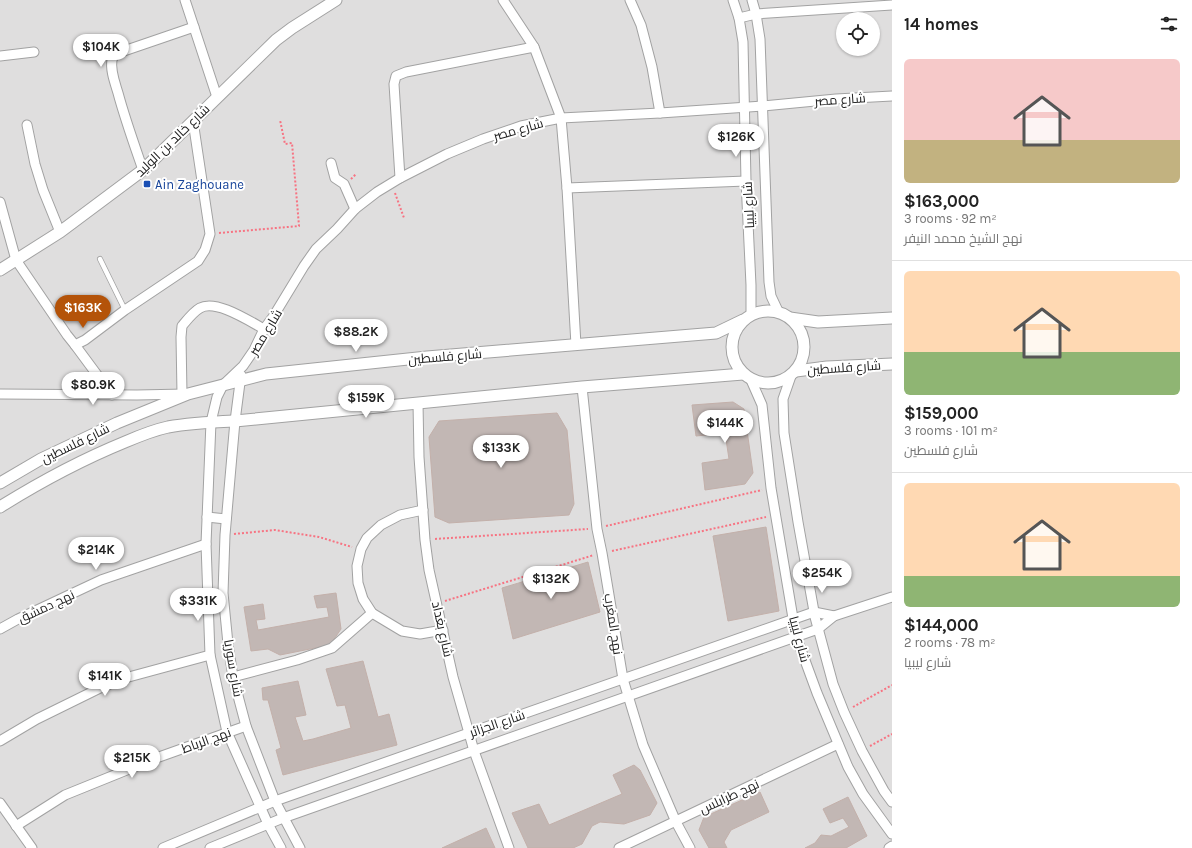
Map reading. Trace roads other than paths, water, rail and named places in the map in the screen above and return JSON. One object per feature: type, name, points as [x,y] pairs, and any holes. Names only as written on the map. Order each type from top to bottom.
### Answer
[{"type":"street","points":[[185,0],[217,97]]},
{"type":"street","name":"شارع خالد بن الوليد","points":[[0,270],[60,232],[143,170],[276,40],[321,4],[336,0]]},
{"type":"street","points":[[503,0],[534,48],[561,118],[567,188],[576,345]]},
{"type":"street","points":[[630,0],[641,25],[652,67],[660,113]]},
{"type":"street","name":"شارع ليبيا","points":[[732,0],[739,18],[743,42],[746,181],[752,285],[747,318]]},
{"type":"street","name":"شارع ليبيا","points":[[752,0],[760,38],[769,282],[771,296],[785,316]]},
{"type":"street","points":[[739,18],[756,14],[848,4],[892,5]]},
{"type":"street","points":[[143,170],[123,113],[114,80],[112,58],[118,53],[194,27]]},
{"type":"street","points":[[400,178],[394,84],[396,76],[406,72],[534,48]]},
{"type":"street","points":[[0,56],[34,52]]},
{"type":"street","name":"شارع مصر","points":[[223,385],[244,366],[264,329],[316,249],[355,209],[391,183],[447,154],[483,139],[521,126],[561,118],[763,106],[836,98],[892,96]]},
{"type":"street","points":[[75,345],[85,340],[125,310],[198,261],[205,250],[210,234],[193,121]]},
{"type":"street","points":[[27,125],[35,164],[43,190],[60,232]]},
{"type":"street","points":[[331,163],[335,178],[344,184],[355,209]]},
{"type":"street","points":[[567,188],[746,181]]},
{"type":"street","points":[[0,202],[16,260],[67,335],[112,395]]},
{"type":"street","points":[[0,394],[185,394],[181,337],[182,326],[200,308],[211,305],[223,308],[264,329]]},
{"type":"street","points":[[785,316],[797,325],[802,333],[804,353],[801,363],[793,374],[782,381],[771,384],[761,383],[747,377],[735,365],[731,353],[731,341],[735,330],[747,318],[761,311],[771,311],[785,316],[818,322],[892,318]]},
{"type":"street","name":"شارع فلسطين","points":[[0,483],[41,459],[185,394],[266,374],[716,332],[747,318]]},
{"type":"street","name":"شارع فلسطين","points":[[793,374],[827,367],[892,364]]},
{"type":"street","name":"شارع مصر","points":[[240,381],[244,366]]},
{"type":"street","name":"شارع ليبيا","points":[[793,374],[783,399],[784,434],[814,612],[833,684],[844,712],[862,751],[884,791],[892,802]]},
{"type":"street","name":"شارع ليبيا","points":[[747,377],[762,404],[771,488],[796,636],[817,693],[848,767],[863,794],[892,834]]},
{"type":"street","name":"شارع فلسطين","points":[[0,507],[37,484],[75,464],[138,436],[168,427],[582,387],[747,377]]},
{"type":"street","name":"شارع سوريا","points":[[240,381],[226,519],[223,593],[233,677],[246,726],[275,801],[300,848]]},
{"type":"street","name":"شارع سوريا","points":[[223,385],[217,397],[211,422],[206,544],[210,655],[227,732],[268,824],[281,848]]},
{"type":"street","name":"نهج المغرب","points":[[582,387],[597,529],[623,679],[643,744],[676,822],[690,848]]},
{"type":"street","name":"شارع بغداد","points":[[418,403],[419,457],[429,570],[453,677],[474,751],[509,848]]},
{"type":"street","points":[[423,510],[400,515],[381,525],[367,538],[361,549],[357,566],[358,583],[363,599],[372,613],[402,631],[420,634],[443,630]]},
{"type":"street","points":[[207,517],[226,519]]},
{"type":"street","name":"نهج دمشق","points":[[0,629],[18,619],[102,580],[206,544]]},
{"type":"street","name":"شارع الجزائر","points":[[210,848],[284,818],[818,628],[834,616],[892,597]]},
{"type":"street","name":"شارع الجزائر","points":[[163,848],[275,801],[814,612],[834,616]]},
{"type":"street","points":[[233,677],[297,660],[332,648],[372,613]]},
{"type":"street","points":[[0,741],[37,719],[100,688],[125,678],[210,655]]},
{"type":"street","name":"نهج الرباط","points":[[16,826],[65,795],[159,757],[246,726]]},
{"type":"street","name":"نهج طرابلس","points":[[619,848],[838,744]]},
{"type":"street","points":[[0,803],[32,848]]},
{"type":"lane","points":[[100,259],[125,310]]},
{"type":"place","name":"Ain Zaghouane","points":[[147,184]]}]
